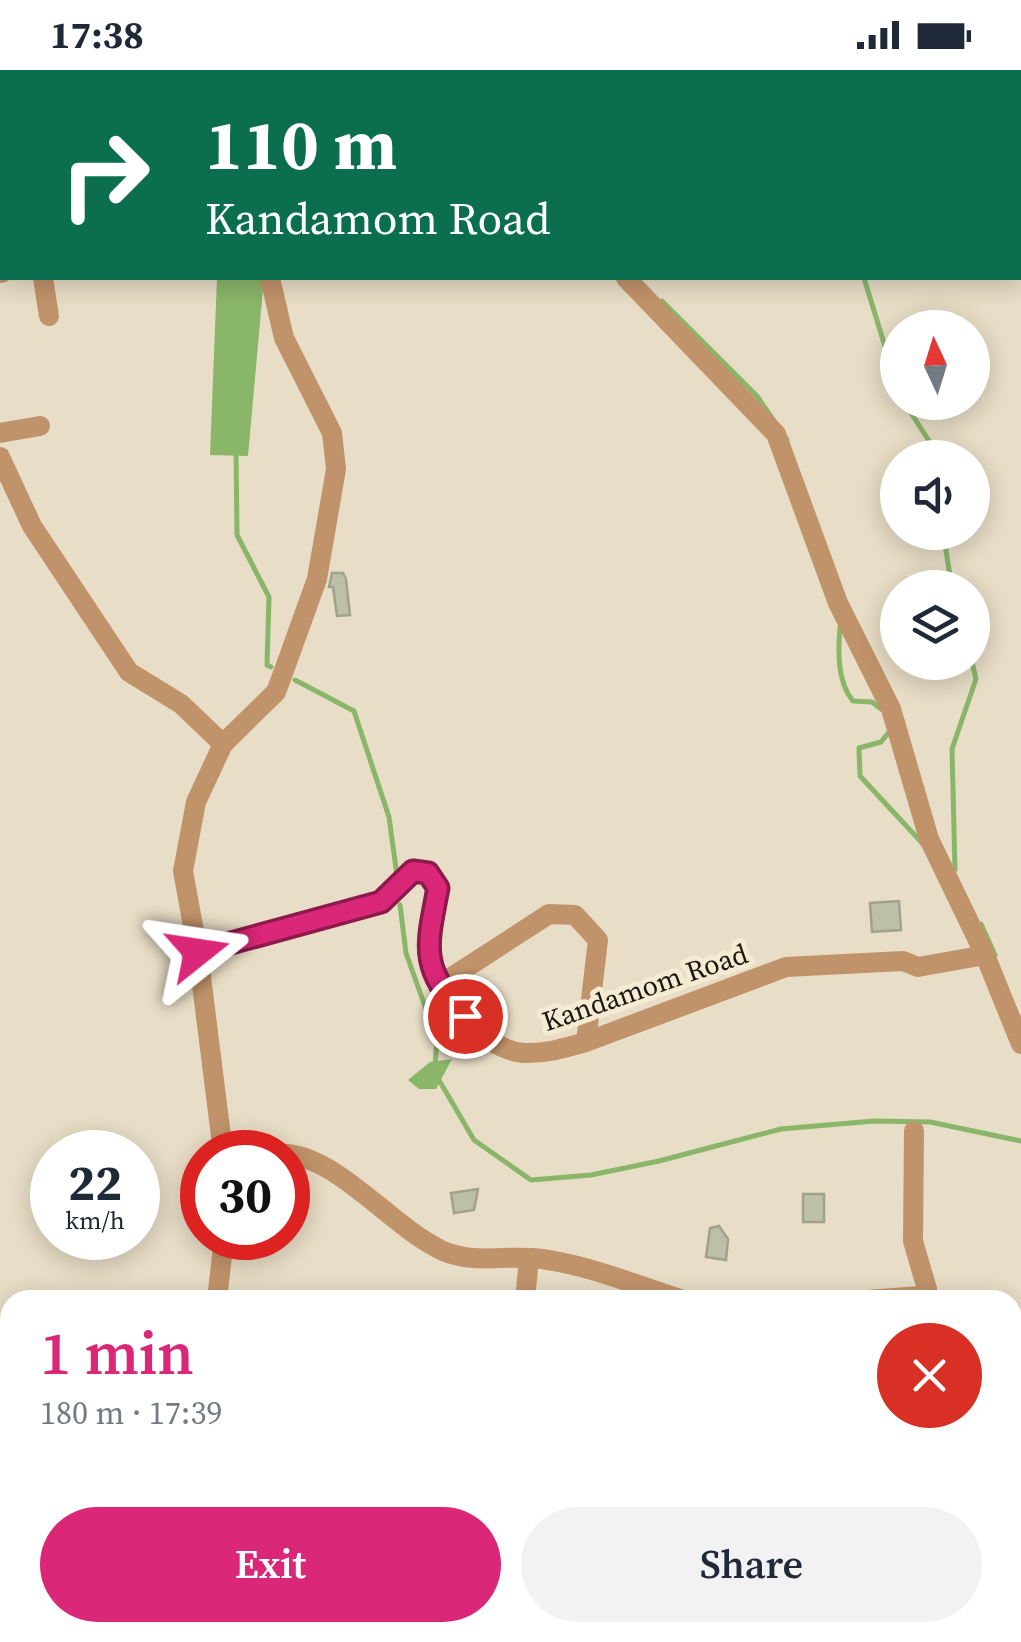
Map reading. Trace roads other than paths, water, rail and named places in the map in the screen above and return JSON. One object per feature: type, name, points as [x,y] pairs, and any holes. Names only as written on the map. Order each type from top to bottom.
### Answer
[{"type":"street","points":[[43,280],[48,316]]},
{"type":"street","points":[[220,1130],[198,952],[183,871],[196,802],[223,744],[276,692],[317,579],[334,487],[332,433],[284,338],[270,280]]},
{"type":"street","points":[[628,280],[776,434],[838,603],[891,709],[929,839],[985,956],[1021,1044]]},
{"type":"street","points":[[0,433],[40,426]]},
{"type":"street","points":[[0,458],[32,526],[129,672],[181,704],[223,744]]},
{"type":"street","points":[[198,952],[381,902],[413,871],[428,873],[438,888],[427,947],[438,986],[549,914],[575,915],[598,940],[586,1042]]},
{"type":"street","name":"Kandamom Road","points":[[438,986],[494,1044],[522,1053],[552,1052],[786,967],[903,960],[918,967],[985,956]]},
{"type":"street","points":[[914,1132],[913,1241],[927,1290]]},
{"type":"street","points":[[310,1163],[446,1252],[487,1261],[529,1258],[585,1267],[653,1290]]},
{"type":"street","points":[[526,1290],[529,1258]]},
{"type":"street","points":[[218,1290],[222,1260]]},
{"type":"waterway","points":[[865,280],[880,330]]},
{"type":"waterway","points":[[662,301],[757,396],[787,440]]},
{"type":"waterway","points":[[916,420],[928,440]]},
{"type":"waterway","points":[[236,451],[237,535],[269,597],[267,665],[271,667]]},
{"type":"waterway","points":[[946,550],[949,570]]},
{"type":"waterway","points":[[840,627],[844,685],[853,701],[872,702],[881,709]]},
{"type":"waterway","points":[[295,680],[354,711],[389,817],[397,876]]},
{"type":"waterway","points":[[955,870],[952,749],[976,680]]},
{"type":"waterway","points":[[889,732],[881,742],[859,748],[860,776],[923,844]]},
{"type":"waterway","points":[[400,905],[406,953],[437,1040],[435,1065]]},
{"type":"waterway","points":[[981,924],[995,955]]},
{"type":"waterway","points":[[439,1080],[474,1140],[531,1180],[591,1175],[781,1129],[874,1121],[930,1122],[1021,1141]]}]
